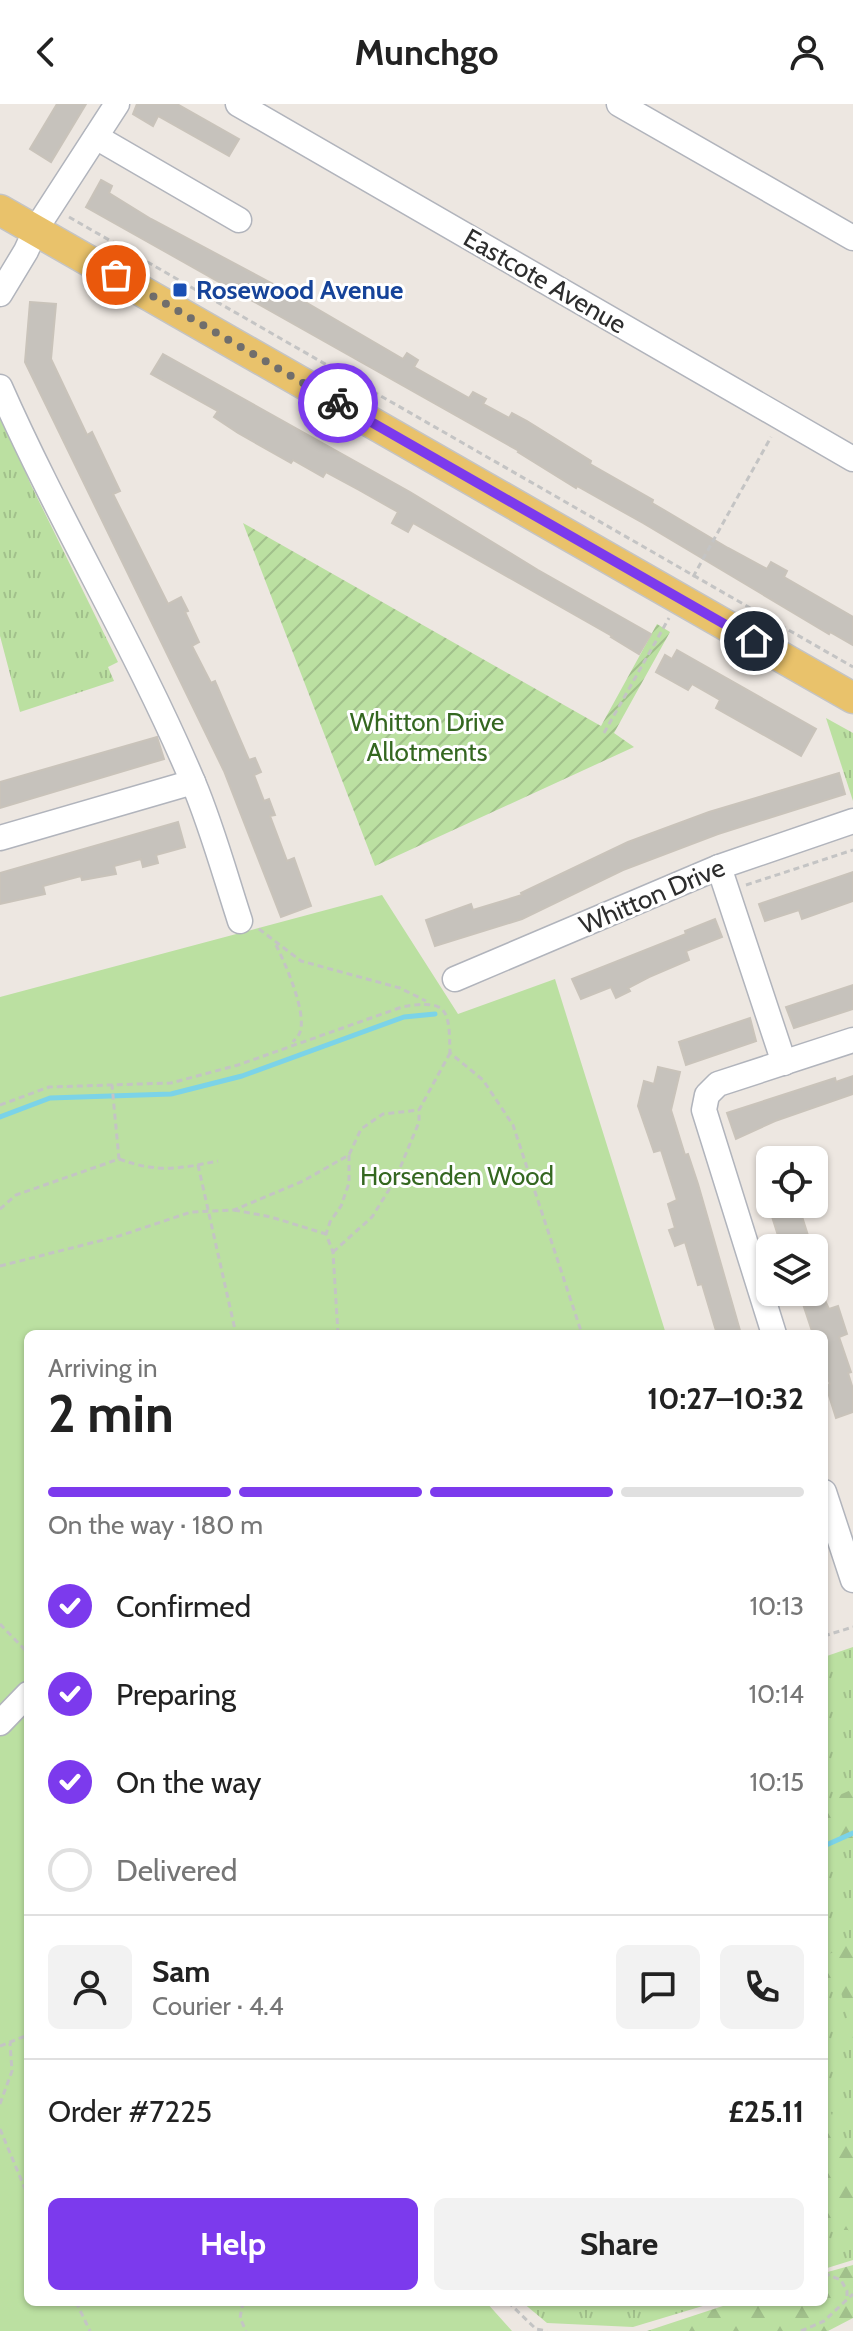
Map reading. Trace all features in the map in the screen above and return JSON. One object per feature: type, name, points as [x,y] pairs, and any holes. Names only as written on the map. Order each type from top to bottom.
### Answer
[{"type":"main road","points":[[0,210],[43,218],[687,587],[853,698]]},
{"type":"street","points":[[0,294],[43,218],[117,104]]},
{"type":"street","name":"Eastcote Avenue","points":[[238,104],[853,459]]},
{"type":"street","points":[[619,104],[853,238]]},
{"type":"street","points":[[96,137],[239,220]]},
{"type":"street","points":[[0,387],[193,782],[240,921]]},
{"type":"street","points":[[0,838],[193,782]]},
{"type":"street","name":"Whitton Drive","points":[[455,979],[719,867],[853,821]]},
{"type":"street","points":[[719,867],[784,1063]]},
{"type":"street","points":[[773,1330],[704,1110],[707,1095],[718,1084],[853,1040]]},
{"type":"street","points":[[836,1505],[853,1580]]},
{"type":"street","points":[[0,1723],[24,1698]]},
{"type":"path","points":[[43,218],[687,587],[853,667]]},
{"type":"path","points":[[604,733],[782,418]]},
{"type":"path","points":[[727,891],[853,850]]},
{"type":"path","points":[[240,921],[249,919],[301,961],[400,988],[445,1011],[449,1018],[450,1053],[419,1110],[419,1122],[395,1180],[372,1217],[333,1252]]},
{"type":"path","points":[[274,941],[285,963],[301,1020],[300,1031],[292,1044]]},
{"type":"path","points":[[0,1105],[49,1087],[171,1083],[238,1065],[402,1007],[427,1002]]},
{"type":"path","points":[[445,1011],[449,1004]]},
{"type":"path","points":[[450,1053],[483,1080],[513,1125],[581,1330]]},
{"type":"path","points":[[112,1086],[119,1159]]},
{"type":"path","points":[[338,1330],[333,1252],[326,1234],[349,1183],[349,1155],[361,1129],[383,1114],[419,1110]]},
{"type":"path","points":[[234,1210],[303,1181],[349,1155]]},
{"type":"path","points":[[0,1209],[16,1195],[119,1159],[144,1168],[182,1169],[218,1161]]},
{"type":"path","points":[[198,1165],[235,1330]]},
{"type":"path","points":[[0,1266],[119,1236],[191,1212],[234,1210],[271,1217],[326,1234]]},
{"type":"path","points":[[0,1624],[24,1649]]},
{"type":"path","points":[[828,1635],[853,1627]]},
{"type":"path","points":[[0,2046],[24,2037]]},
{"type":"path","points":[[0,2104],[12,2071],[10,2043]]},
{"type":"path","points":[[0,2129],[24,2186]]},
{"type":"path","points":[[828,2275],[841,2280],[847,2298]]},
{"type":"path","points":[[801,2331],[824,2321],[853,2294]]},
{"type":"path","points":[[78,2306],[90,2331]]},
{"type":"path","points":[[242,2306],[240,2318],[246,2331]]},
{"type":"path","points":[[512,2306],[536,2329],[547,2331]]},
{"type":"green space","points":[[0,412],[31,485],[118,662],[108,667],[114,681],[20,712],[0,636]]},
{"type":"green space","name":"Whitton Drive Allotments","points":[[243,523],[601,726],[657,624],[670,632],[614,733],[634,747],[375,866]]},
{"type":"green space","points":[[826,718],[853,733],[853,801]]},
{"type":"green space","name":"Horsenden Wood","points":[[382,895],[458,1014],[555,979],[665,1330],[24,1330],[24,2306],[490,2306],[512,2331],[0,2331],[0,997]]},
{"type":"green space","points":[[853,1647],[853,2260],[828,2268],[828,1656]]},
{"type":"green space","points":[[853,1789],[853,1843],[828,1851],[828,1800]]},
{"type":"green space","points":[[847,1944],[853,1947],[853,2039],[841,1992],[828,1983],[828,1955]]},
{"type":"green space","points":[[828,2108],[853,2155],[853,2233],[828,2230]]},
{"type":"green space","points":[[853,2265],[853,2318],[828,2331],[647,2331],[723,2306],[828,2306],[828,2272]]},
{"type":"green space","points":[[527,2306],[703,2306],[633,2327],[547,2323]]},
{"type":"building","points":[[57,104],[86,104],[51,162],[30,149]]},
{"type":"building","points":[[137,104],[177,104],[239,139],[229,156],[158,116],[153,126],[133,114]]},
{"type":"building","points":[[101,180],[112,186],[109,193],[151,219],[290,293],[403,359],[407,353],[418,360],[414,367],[469,398],[473,392],[486,399],[483,404],[509,418],[512,413],[527,421],[591,461],[590,464],[728,548],[767,569],[771,562],[787,571],[784,577],[853,617],[853,645],[829,634],[643,523],[576,488],[519,451],[86,207]]},
{"type":"building","points":[[30,302],[56,304],[51,359],[87,435],[92,432],[120,491],[113,494],[168,604],[181,597],[188,611],[185,612],[199,642],[192,646],[211,683],[215,681],[249,760],[255,758],[261,772],[254,775],[264,801],[269,799],[275,815],[270,816],[287,861],[294,858],[311,906],[281,917],[224,771],[25,362]]},
{"type":"building","points":[[163,354],[410,492],[651,634],[639,654],[413,523],[408,532],[392,523],[398,512],[359,490],[326,472],[323,477],[293,460],[291,463],[238,433],[214,417],[218,411],[151,374]]},
{"type":"building","points":[[677,650],[816,729],[801,756],[716,708],[720,700],[692,684],[688,690],[656,672],[665,655],[672,659]]},
{"type":"building","points":[[157,737],[164,759],[0,808],[0,782]]},
{"type":"building","points":[[839,773],[845,794],[718,834],[623,870],[522,919],[435,946],[426,920],[471,904],[473,910],[522,895],[628,842],[709,812]]},
{"type":"building","points":[[178,822],[185,847],[156,855],[158,863],[143,867],[141,859],[114,866],[116,874],[82,880],[81,876],[43,886],[45,894],[0,904],[0,873]]},
{"type":"building","points":[[853,872],[853,901],[802,919],[799,910],[765,921],[759,904]]},
{"type":"building","points":[[715,919],[722,937],[686,951],[689,960],[649,977],[616,998],[611,987],[581,999],[572,979],[686,934],[685,931]]},
{"type":"building","points":[[853,985],[853,1009],[794,1028],[786,1007]]},
{"type":"building","points":[[750,1018],[756,1041],[686,1065],[679,1042]]},
{"type":"building","points":[[658,1067],[680,1072],[671,1110],[698,1184],[740,1330],[716,1330],[685,1242],[675,1246],[669,1230],[675,1228],[668,1204],[677,1200],[661,1150],[654,1152],[638,1106],[644,1081],[654,1084]]},
{"type":"building","points":[[853,1076],[853,1094],[775,1121],[736,1139],[727,1113],[835,1078],[836,1082]]},
{"type":"building","points":[[772,1218],[802,1218],[808,1234],[778,1234]]},
{"type":"building","points":[[804,1306],[828,1306],[829,1309],[838,1306],[847,1334],[839,1337],[851,1372],[848,1373],[853,1389],[853,1412],[836,1418],[828,1392],[828,1330],[812,1330]]},
{"type":"waterway","points":[[0,1117],[50,1098],[171,1094],[242,1076],[404,1017],[435,1014]]},
{"type":"waterway","points":[[828,1844],[853,1833]]},
{"type":"way so far","points":[[116,275],[338,403]]},
{"type":"place","name":"Rosewood Avenue","points":[[180,290]]},
{"type":"route","points":[[338,403],[754,641]]}]
